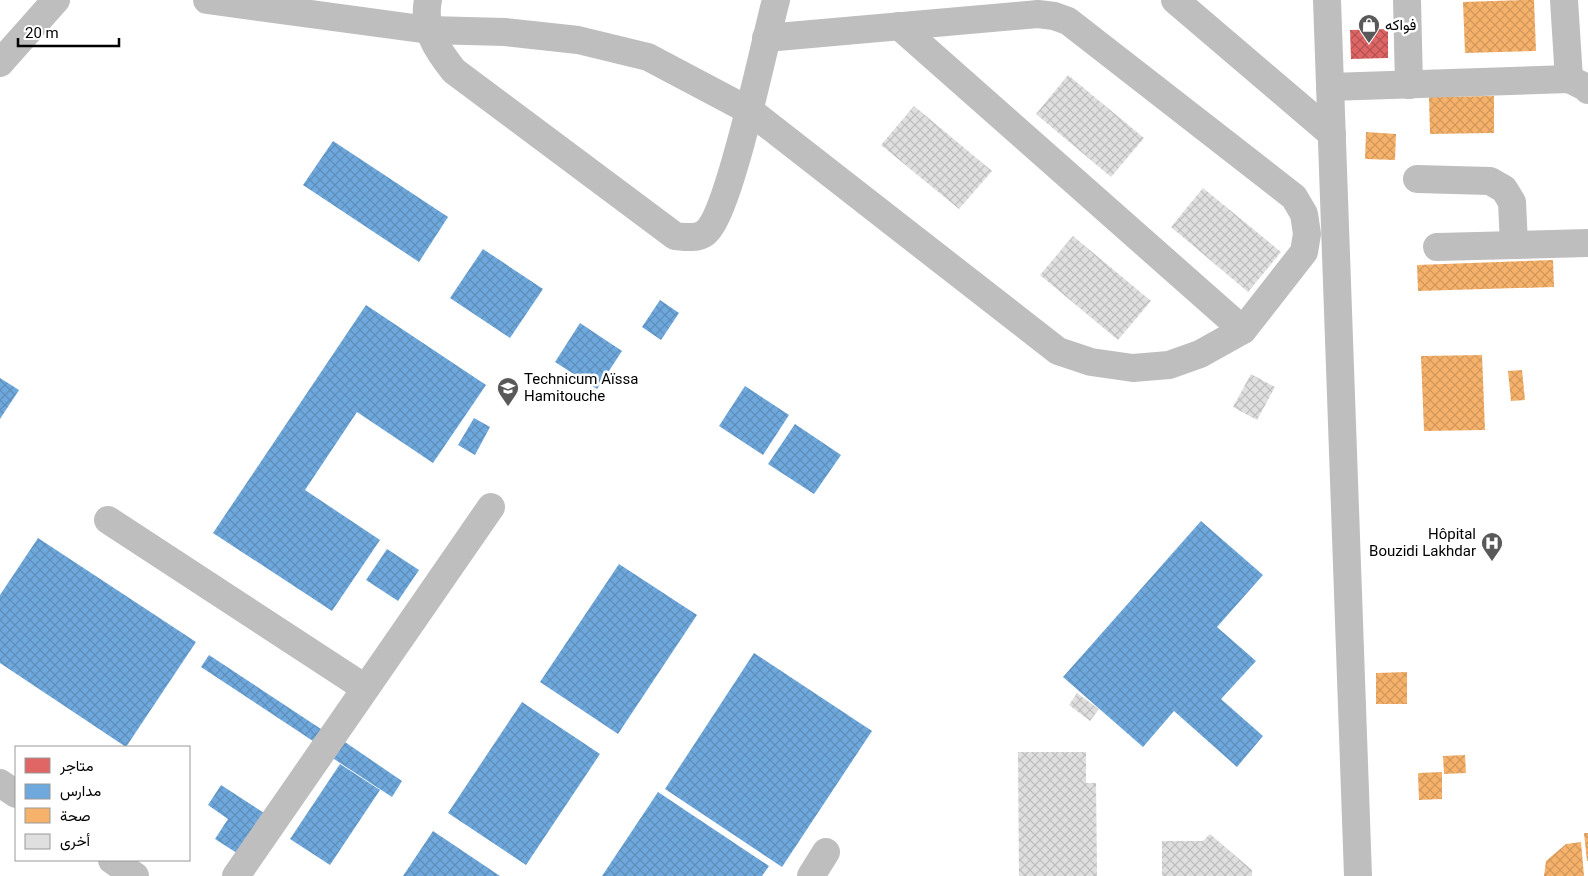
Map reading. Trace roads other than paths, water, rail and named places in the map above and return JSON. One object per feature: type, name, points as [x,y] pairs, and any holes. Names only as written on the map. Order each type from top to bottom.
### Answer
[{"type":"street","points":[[0,63],[56,0]]},
{"type":"street","points":[[207,0],[429,30],[506,32],[578,40],[648,57],[750,111],[1058,351],[1092,362],[1133,368],[1169,365],[1200,354],[1243,330],[1304,252],[1307,234],[1304,214],[1294,197],[1068,21],[1054,16],[1038,14],[766,38]]},
{"type":"street","points":[[428,0],[429,30],[438,50],[454,71],[675,236],[690,238],[705,234],[717,219],[750,111],[776,0]]},
{"type":"street","points":[[1174,0],[1332,134]]},
{"type":"street","points":[[1327,0],[1358,876]]},
{"type":"street","points":[[1407,0],[1409,85]]},
{"type":"street","points":[[1330,87],[1579,85],[1564,0]]},
{"type":"street","points":[[899,26],[1243,330]]},
{"type":"street","points":[[1417,179],[1490,180],[1504,189],[1512,202],[1514,245]]},
{"type":"street","points":[[1437,247],[1588,243]]},
{"type":"street","points":[[236,876],[491,507]]},
{"type":"street","points":[[108,520],[365,688]]},
{"type":"street","points":[[0,783],[15,793]]},
{"type":"street","points":[[810,876],[826,852]]},
{"type":"street","points":[[113,861],[135,876]]},
{"type":"place","name":"فواكه","points":[[1369,44]]},
{"type":"place","name":"Technicum Aïssa Hamitouche","points":[[508,407]]},
{"type":"place","name":"Hôpital Bouzidi Lakhdar","points":[[1492,562]]}]
